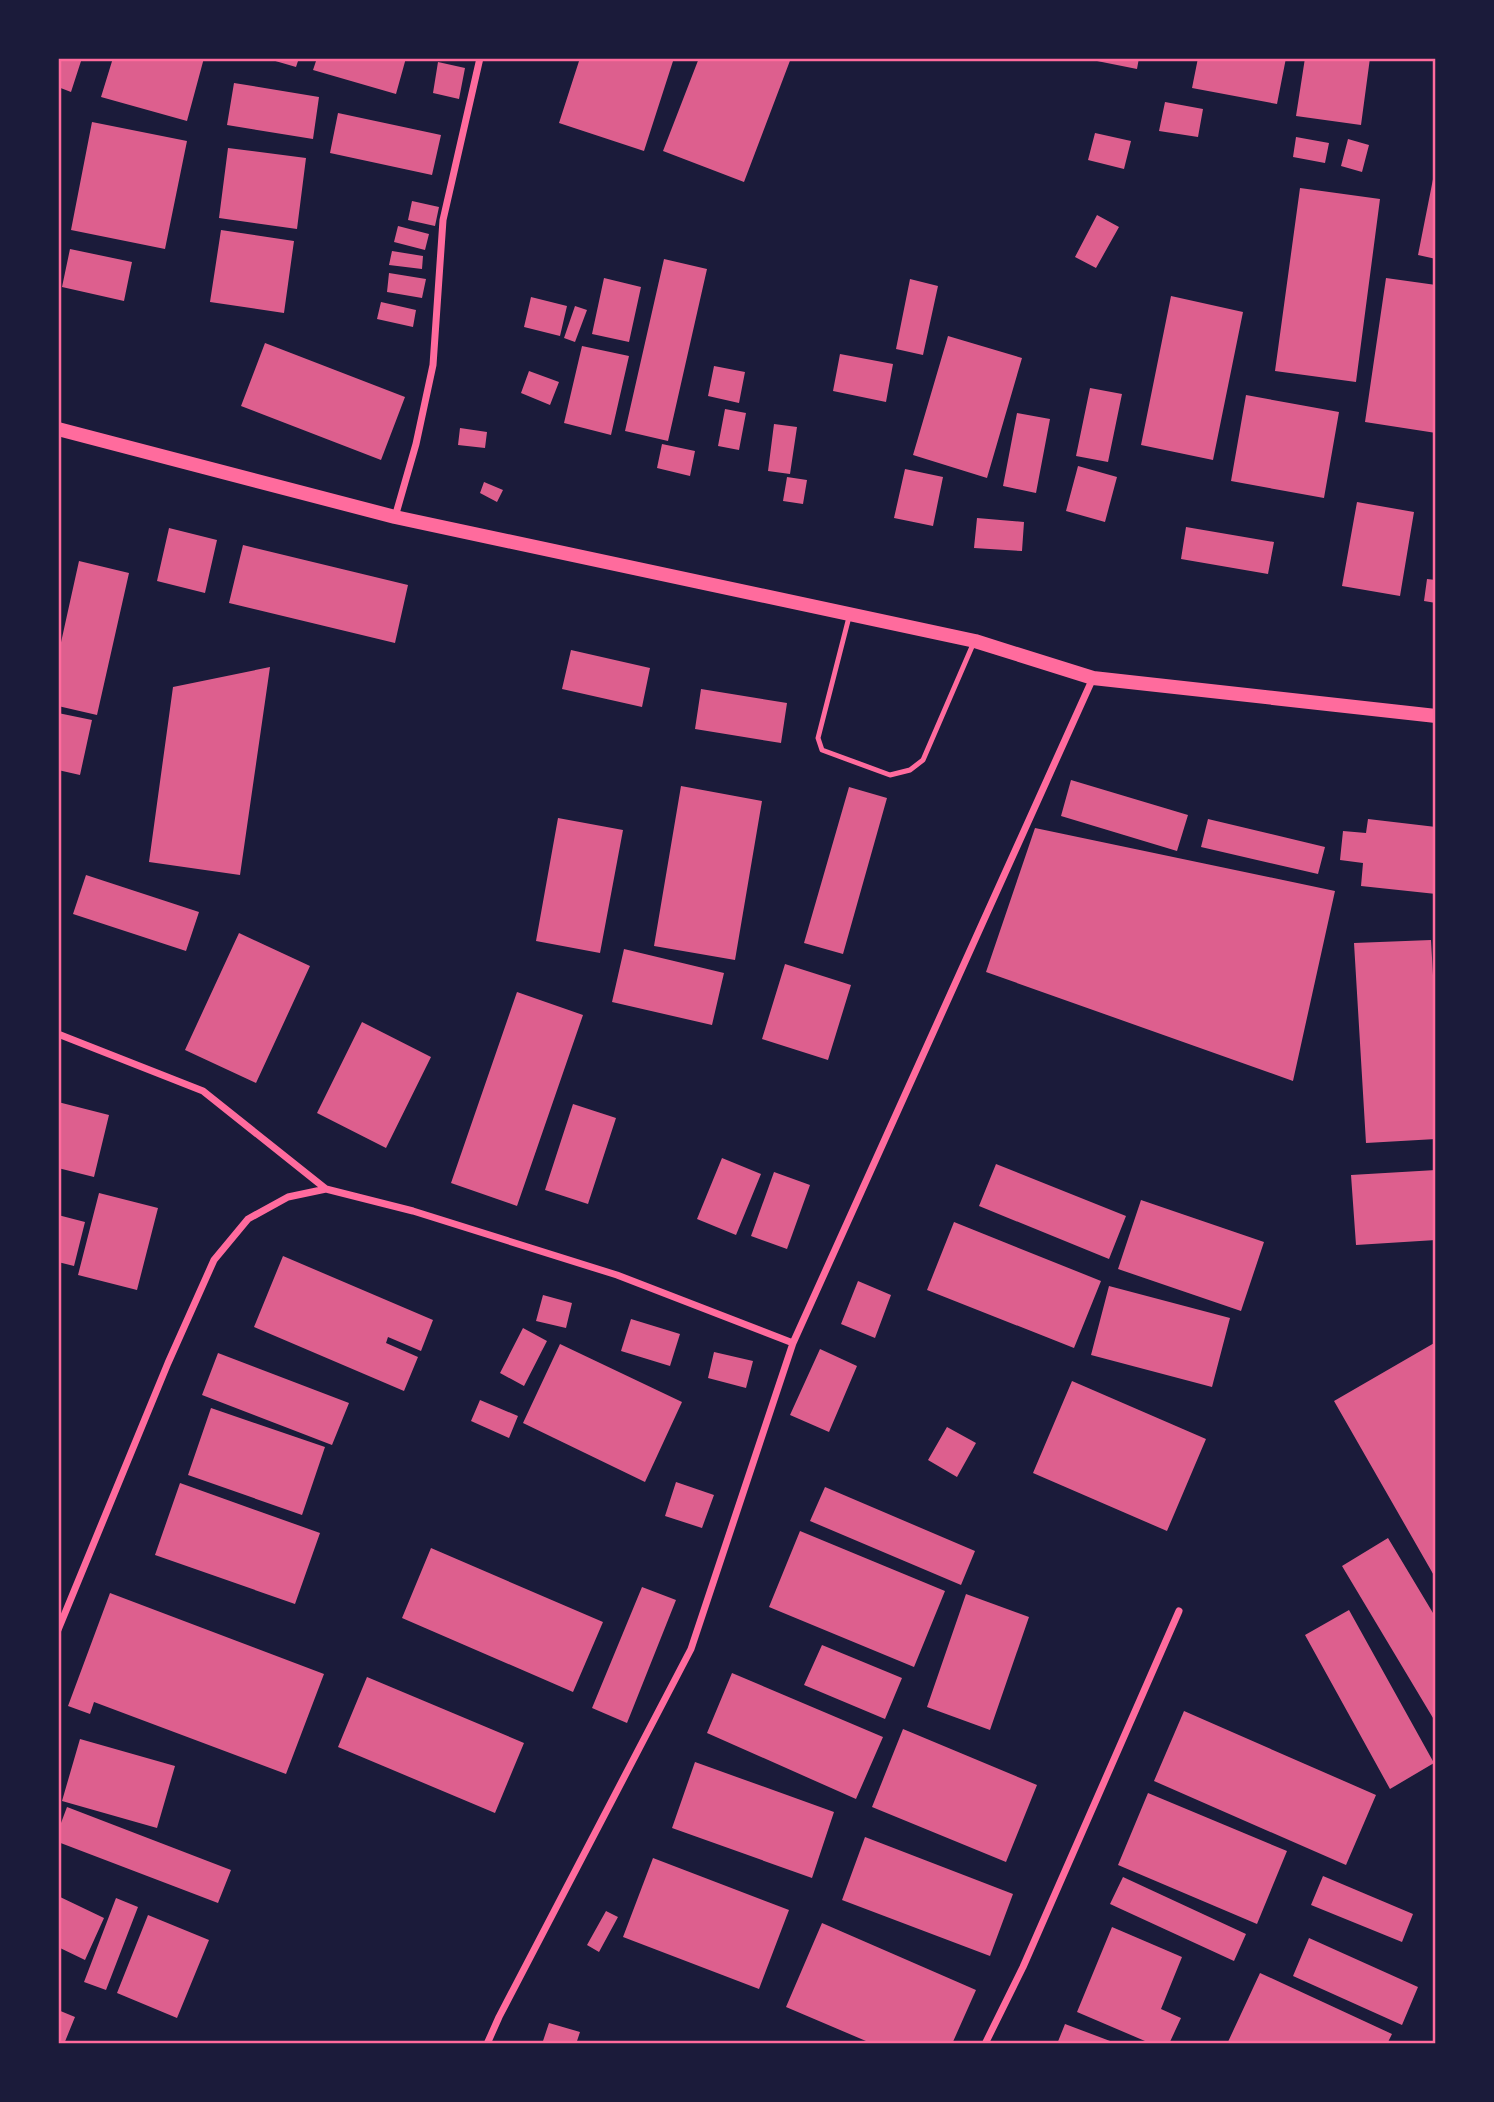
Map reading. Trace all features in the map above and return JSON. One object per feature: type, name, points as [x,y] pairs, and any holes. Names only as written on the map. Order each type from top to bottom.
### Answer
[{"type":"main road","points":[[58,429],[395,517],[975,640],[1093,678],[1436,716]]},
{"type":"street","points":[[395,517],[416,444],[433,365],[443,220],[480,58]]},
{"type":"street","points":[[488,2044],[499,2017],[691,1649],[793,1343],[1093,678]]},
{"type":"street","points":[[58,1034],[203,1091],[326,1189],[413,1211],[617,1275],[793,1343]]},
{"type":"street","points":[[58,1630],[163,1375],[214,1260],[248,1219],[288,1197],[326,1189]]},
{"type":"street","points":[[985,2044],[1023,1967],[1179,1611]]},
{"type":"lane","points":[[850,614],[818,737],[822,750],[890,775],[910,770],[923,760],[975,640]]},
{"type":"building","points":[[58,58],[82,58],[71,92],[58,87]]},
{"type":"building","points":[[113,58],[204,58],[187,121],[101,97]]},
{"type":"building","points":[[265,58],[299,58],[296,67]]},
{"type":"building","points":[[317,58],[406,58],[396,94],[313,70]]},
{"type":"building","points":[[580,58],[674,58],[644,151],[559,123]]},
{"type":"building","points":[[699,58],[791,58],[744,182],[663,151]]},
{"type":"building","points":[[1082,58],[1139,58],[1137,69]]},
{"type":"building","points":[[1198,58],[1286,58],[1277,104],[1192,88]]},
{"type":"building","points":[[1305,58],[1370,58],[1361,125],[1296,116]]},
{"type":"building","points":[[438,62],[465,68],[459,99],[433,93]]},
{"type":"building","points":[[234,83],[319,97],[313,139],[227,125]]},
{"type":"building","points":[[1165,102],[1203,109],[1198,137],[1159,131]]},
{"type":"building","points":[[338,113],[441,135],[432,175],[330,153]]},
{"type":"building","points":[[92,122],[187,141],[165,249],[71,230]]},
{"type":"building","points":[[1095,133],[1131,141],[1124,169],[1088,160]]},
{"type":"building","points":[[1296,137],[1329,143],[1325,163],[1293,157]]},
{"type":"building","points":[[1348,139],[1369,145],[1362,172],[1341,166]]},
{"type":"building","points":[[228,148],[306,158],[297,229],[219,218]]},
{"type":"building","points":[[1436,169],[1436,259],[1418,255]]},
{"type":"building","points":[[1300,188],[1380,199],[1356,382],[1275,371]]},
{"type":"building","points":[[412,201],[439,207],[435,226],[408,220]]},
{"type":"building","points":[[1097,215],[1119,227],[1096,268],[1075,257]]},
{"type":"building","points":[[398,226],[429,234],[425,250],[394,242]]},
{"type":"building","points":[[221,230],[294,241],[284,313],[210,302]]},
{"type":"building","points":[[70,249],[132,262],[124,301],[62,287]]},
{"type":"building","points":[[392,251],[423,256],[422,269],[389,265]]},
{"type":"building","points":[[664,259],[707,269],[668,441],[625,431]]},
{"type":"building","points":[[389,273],[426,279],[422,298],[387,292]]},
{"type":"building","points":[[604,278],[641,287],[629,342],[592,334]]},
{"type":"building","points":[[1386,278],[1436,285],[1436,433],[1365,422]]},
{"type":"building","points":[[910,279],[938,286],[923,355],[896,349]]},
{"type":"building","points":[[1171,296],[1243,312],[1213,460],[1141,445]]},
{"type":"building","points":[[531,297],[567,306],[560,336],[524,327]]},
{"type":"building","points":[[381,302],[416,310],[413,327],[377,319]]},
{"type":"building","points":[[575,306],[587,310],[575,342],[564,338]]},
{"type":"building","points":[[948,336],[1022,358],[987,478],[913,455]]},
{"type":"building","points":[[265,343],[405,397],[381,460],[241,406]]},
{"type":"building","points":[[582,346],[629,356],[611,435],[564,423]]},
{"type":"building","points":[[840,354],[893,364],[886,402],[833,391]]},
{"type":"building","points":[[714,366],[745,372],[739,403],[708,396]]},
{"type":"building","points":[[529,371],[559,382],[550,405],[521,393]]},
{"type":"building","points":[[1090,388],[1122,394],[1108,462],[1076,456]]},
{"type":"building","points":[[1246,395],[1339,412],[1324,498],[1231,481]]},
{"type":"building","points":[[725,409],[746,413],[739,450],[718,446]]},
{"type":"building","points":[[1017,413],[1050,419],[1036,493],[1003,486]]},
{"type":"building","points":[[774,424],[797,427],[790,474],[768,471]]},
{"type":"building","points":[[460,428],[487,432],[485,448],[458,445]]},
{"type":"building","points":[[662,444],[695,451],[690,476],[657,468]]},
{"type":"building","points":[[1078,466],[1117,477],[1105,522],[1066,511]]},
{"type":"building","points":[[905,469],[943,477],[933,526],[894,518]]},
{"type":"building","points":[[787,477],[807,480],[803,504],[783,501]]},
{"type":"building","points":[[484,482],[503,490],[497,502],[480,493]]},
{"type":"building","points":[[1357,502],[1414,512],[1400,596],[1342,586]]},
{"type":"building","points":[[977,518],[1024,522],[1022,551],[974,548]]},
{"type":"building","points":[[1186,527],[1274,542],[1268,574],[1181,559]]},
{"type":"building","points":[[169,528],[217,540],[205,593],[157,581]]},
{"type":"building","points":[[243,545],[408,585],[395,643],[229,603]]},
{"type":"building","points":[[79,561],[129,573],[97,715],[58,706],[58,656]]},
{"type":"building","points":[[1427,579],[1436,580],[1436,603],[1424,601]]},
{"type":"building","points":[[571,650],[650,668],[642,707],[562,689]]},
{"type":"building","points":[[270,667],[240,875],[149,862],[173,687]]},
{"type":"building","points":[[701,689],[787,703],[781,743],[695,729]]},
{"type":"building","points":[[58,713],[92,720],[80,775],[58,770]]},
{"type":"building","points":[[1071,780],[1188,815],[1177,851],[1061,816]]},
{"type":"building","points":[[681,786],[762,801],[735,960],[654,946]]},
{"type":"building","points":[[849,787],[887,798],[843,954],[804,943]]},
{"type":"building","points":[[558,818],[623,830],[600,953],[536,941]]},
{"type":"building","points":[[1208,819],[1325,847],[1318,874],[1201,847]]},
{"type":"building","points":[[1368,819],[1436,827],[1436,894],[1361,886],[1363,863],[1340,860],[1343,831],[1366,833]]},
{"type":"building","points":[[1035,828],[1335,891],[1293,1081],[986,972]]},
{"type":"building","points":[[86,875],[199,912],[186,951],[73,914]]},
{"type":"building","points":[[239,933],[310,966],[256,1083],[185,1050]]},
{"type":"building","points":[[1431,940],[1436,1028],[1436,1139],[1366,1143],[1354,943]]},
{"type":"building","points":[[624,949],[724,973],[712,1025],[612,1002]]},
{"type":"building","points":[[785,964],[851,985],[828,1060],[762,1039]]},
{"type":"building","points":[[517,992],[583,1015],[517,1206],[451,1183]]},
{"type":"building","points":[[362,1022],[431,1057],[386,1148],[317,1113]]},
{"type":"building","points":[[58,1102],[109,1115],[94,1177],[58,1168]]},
{"type":"building","points":[[573,1104],[616,1118],[588,1204],[545,1190]]},
{"type":"building","points":[[722,1158],[761,1174],[736,1235],[697,1219]]},
{"type":"building","points":[[996,1164],[1126,1216],[1109,1259],[979,1206]]},
{"type":"building","points":[[1436,1170],[1436,1240],[1356,1245],[1351,1175]]},
{"type":"building","points":[[774,1172],[810,1185],[787,1249],[751,1236]]},
{"type":"building","points":[[99,1193],[158,1208],[137,1290],[78,1275]]},
{"type":"building","points":[[1141,1200],[1264,1242],[1241,1311],[1118,1269]]},
{"type":"building","points":[[58,1215],[85,1222],[74,1266],[58,1262]]},
{"type":"building","points":[[954,1222],[1101,1281],[1074,1348],[927,1290]]},
{"type":"building","points":[[283,1256],[433,1320],[421,1351],[388,1337],[386,1343],[418,1357],[404,1391],[254,1327]]},
{"type":"building","points":[[858,1281],[891,1295],[875,1338],[841,1324]]},
{"type":"building","points":[[1109,1286],[1230,1318],[1212,1387],[1091,1355]]},
{"type":"building","points":[[543,1295],[572,1303],[566,1328],[536,1321]]},
{"type":"building","points":[[631,1319],[680,1334],[670,1366],[621,1351]]},
{"type":"building","points":[[523,1328],[547,1341],[524,1386],[500,1373]]},
{"type":"building","points":[[1436,1342],[1436,1579],[1334,1401]]},
{"type":"building","points":[[560,1344],[682,1402],[645,1482],[523,1423]]},
{"type":"building","points":[[820,1349],[857,1366],[829,1432],[790,1415]]},
{"type":"building","points":[[714,1352],[753,1361],[746,1388],[708,1378]]},
{"type":"building","points":[[218,1353],[349,1403],[332,1445],[202,1395]]},
{"type":"building","points":[[1072,1381],[1206,1439],[1167,1531],[1033,1473]]},
{"type":"building","points":[[480,1400],[518,1416],[509,1438],[471,1421]]},
{"type":"building","points":[[211,1408],[325,1447],[302,1515],[188,1475]]},
{"type":"building","points":[[947,1427],[976,1443],[957,1477],[928,1460]]},
{"type":"building","points":[[676,1482],[714,1495],[702,1528],[665,1516]]},
{"type":"building","points":[[180,1483],[320,1533],[295,1604],[155,1555]]},
{"type":"building","points":[[825,1487],[975,1551],[961,1585],[810,1521]]},
{"type":"building","points":[[800,1531],[945,1591],[914,1667],[769,1607]]},
{"type":"building","points":[[1388,1538],[1436,1618],[1436,1723],[1342,1566]]},
{"type":"building","points":[[431,1548],[603,1622],[573,1692],[402,1618]]},
{"type":"building","points":[[642,1587],[676,1600],[627,1723],[592,1708]]},
{"type":"building","points":[[110,1593],[324,1674],[286,1774],[94,1702],[90,1714],[68,1706]]},
{"type":"building","points":[[966,1594],[1029,1617],[990,1730],[927,1707]]},
{"type":"building","points":[[1349,1610],[1434,1763],[1390,1789],[1305,1635]]},
{"type":"building","points":[[822,1645],[902,1678],[885,1719],[804,1685]]},
{"type":"building","points":[[732,1673],[883,1737],[856,1799],[707,1733]]},
{"type":"building","points":[[367,1677],[524,1743],[495,1813],[338,1747]]},
{"type":"building","points":[[1184,1711],[1376,1795],[1346,1865],[1154,1781]]},
{"type":"building","points":[[903,1729],[1037,1785],[1006,1862],[872,1807]]},
{"type":"building","points":[[80,1739],[175,1766],[157,1828],[62,1801]]},
{"type":"building","points":[[695,1762],[834,1812],[812,1878],[672,1828]]},
{"type":"building","points":[[1148,1793],[1287,1851],[1257,1924],[1118,1865]]},
{"type":"building","points":[[67,1807],[231,1870],[218,1903],[58,1842],[58,1831]]},
{"type":"building","points":[[865,1837],[1013,1894],[990,1956],[842,1900]]},
{"type":"building","points":[[653,1858],[789,1910],[759,1989],[623,1937]]},
{"type":"building","points":[[1323,1876],[1413,1914],[1402,1942],[1311,1905]]},
{"type":"building","points":[[1123,1877],[1246,1934],[1234,1961],[1110,1904]]},
{"type":"building","points":[[58,1896],[104,1918],[85,1960],[58,1947]]},
{"type":"building","points":[[116,1898],[138,1907],[106,1990],[84,1982]]},
{"type":"building","points":[[606,1911],[618,1917],[599,1952],[587,1945]]},
{"type":"building","points":[[148,1915],[209,1940],[177,2018],[117,1993]]},
{"type":"building","points":[[822,1923],[976,1990],[952,2044],[873,2044],[786,2007]]},
{"type":"building","points":[[1112,1927],[1182,1957],[1161,2009],[1181,2018],[1169,2044],[1152,2044],[1077,2012]]},
{"type":"building","points":[[1309,1938],[1418,1987],[1402,2025],[1293,1976]]},
{"type":"building","points":[[1260,1973],[1392,2034],[1387,2044],[1227,2044]]},
{"type":"building","points":[[58,2010],[75,2017],[64,2044],[58,2044]]},
{"type":"building","points":[[549,2023],[580,2032],[576,2044],[542,2044]]},
{"type":"building","points":[[1065,2024],[1118,2044],[1057,2044]]}]
